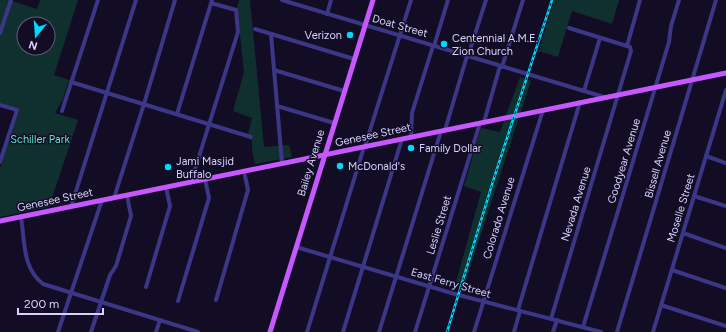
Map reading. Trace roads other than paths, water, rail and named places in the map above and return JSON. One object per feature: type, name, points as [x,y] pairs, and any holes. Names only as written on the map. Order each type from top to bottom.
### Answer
[{"type":"main road","name":"Bailey Avenue","points":[[270,332],[373,0]]},
{"type":"main road","name":"Genesee Street","points":[[0,221],[726,73]]},
{"type":"street","points":[[0,33],[11,0]]},
{"type":"street","points":[[62,111],[98,0]]},
{"type":"street","points":[[71,207],[136,0]]},
{"type":"street","points":[[114,198],[175,0]]},
{"type":"street","name":"Doat Street","points":[[282,0],[292,1],[365,26],[604,97]]},
{"type":"street","points":[[327,14],[332,0]]},
{"type":"street","points":[[307,332],[410,0]]},
{"type":"street","points":[[411,137],[412,113],[448,0]]},
{"type":"street","points":[[380,332],[443,130],[486,0]]},
{"type":"street","name":"Leslie Street","points":[[415,332],[522,0]]},
{"type":"street","points":[[569,28],[626,46],[640,0]]},
{"type":"street","name":"Goodyear Avenue","points":[[583,327],[656,87],[679,0]]},
{"type":"street","name":"Bissell Avenue","points":[[617,332],[716,0]]},
{"type":"street","points":[[177,114],[211,2],[236,10],[238,32],[191,182]]},
{"type":"street","points":[[255,29],[354,59]]},
{"type":"street","points":[[271,34],[282,163]]},
{"type":"street","points":[[584,91],[600,38]]},
{"type":"street","name":"Nevada Avenue","points":[[550,319],[631,50],[630,47],[626,46]]},
{"type":"street","points":[[274,70],[344,91]]},
{"type":"street","points":[[71,82],[251,137]]},
{"type":"street","name":"Moselle Street","points":[[653,332],[706,156],[724,107],[726,90]]},
{"type":"street","points":[[514,332],[580,102]]},
{"type":"street","points":[[0,162],[17,110],[2,106]]},
{"type":"street","points":[[277,106],[334,123]]},
{"type":"street","name":"Colorado Avenue","points":[[474,332],[543,110]]},
{"type":"street","points":[[343,332],[402,139]]},
{"type":"street","points":[[706,156],[726,163]]},
{"type":"street","points":[[216,300],[248,190],[244,171]]},
{"type":"street","points":[[178,301],[209,198],[205,179]]},
{"type":"street","points":[[146,287],[170,206],[166,187]]},
{"type":"street","points":[[91,332],[110,275],[116,266],[131,216],[128,195]]},
{"type":"street","points":[[694,196],[726,206]]},
{"type":"street","points":[[58,332],[102,200]]},
{"type":"street","points":[[21,217],[28,263],[35,277],[43,284],[198,332]]},
{"type":"street","points":[[683,233],[726,248]]},
{"type":"street","name":"East Ferry Street","points":[[296,247],[483,301],[601,332]]},
{"type":"street","points":[[672,270],[726,288]]},
{"type":"street","points":[[661,305],[726,326]]},
{"type":"street","points":[[156,332],[160,320]]},
{"type":"street","points":[[553,332],[557,320]]},
{"type":"railway","points":[[447,332],[494,178],[552,0]]},
{"type":"place","name":"Verizon","points":[[350,35]]},
{"type":"place","name":"Centennial A.M.E. Zion Church","points":[[444,44]]},
{"type":"place","name":"Family Dollar","points":[[411,148]]},
{"type":"place","name":"McDonald's","points":[[340,166]]},
{"type":"place","name":"Jami Masjid Buffalo","points":[[168,167]]},
{"type":"park label","name":"Schiller Park","points":[[40,139]]}]
